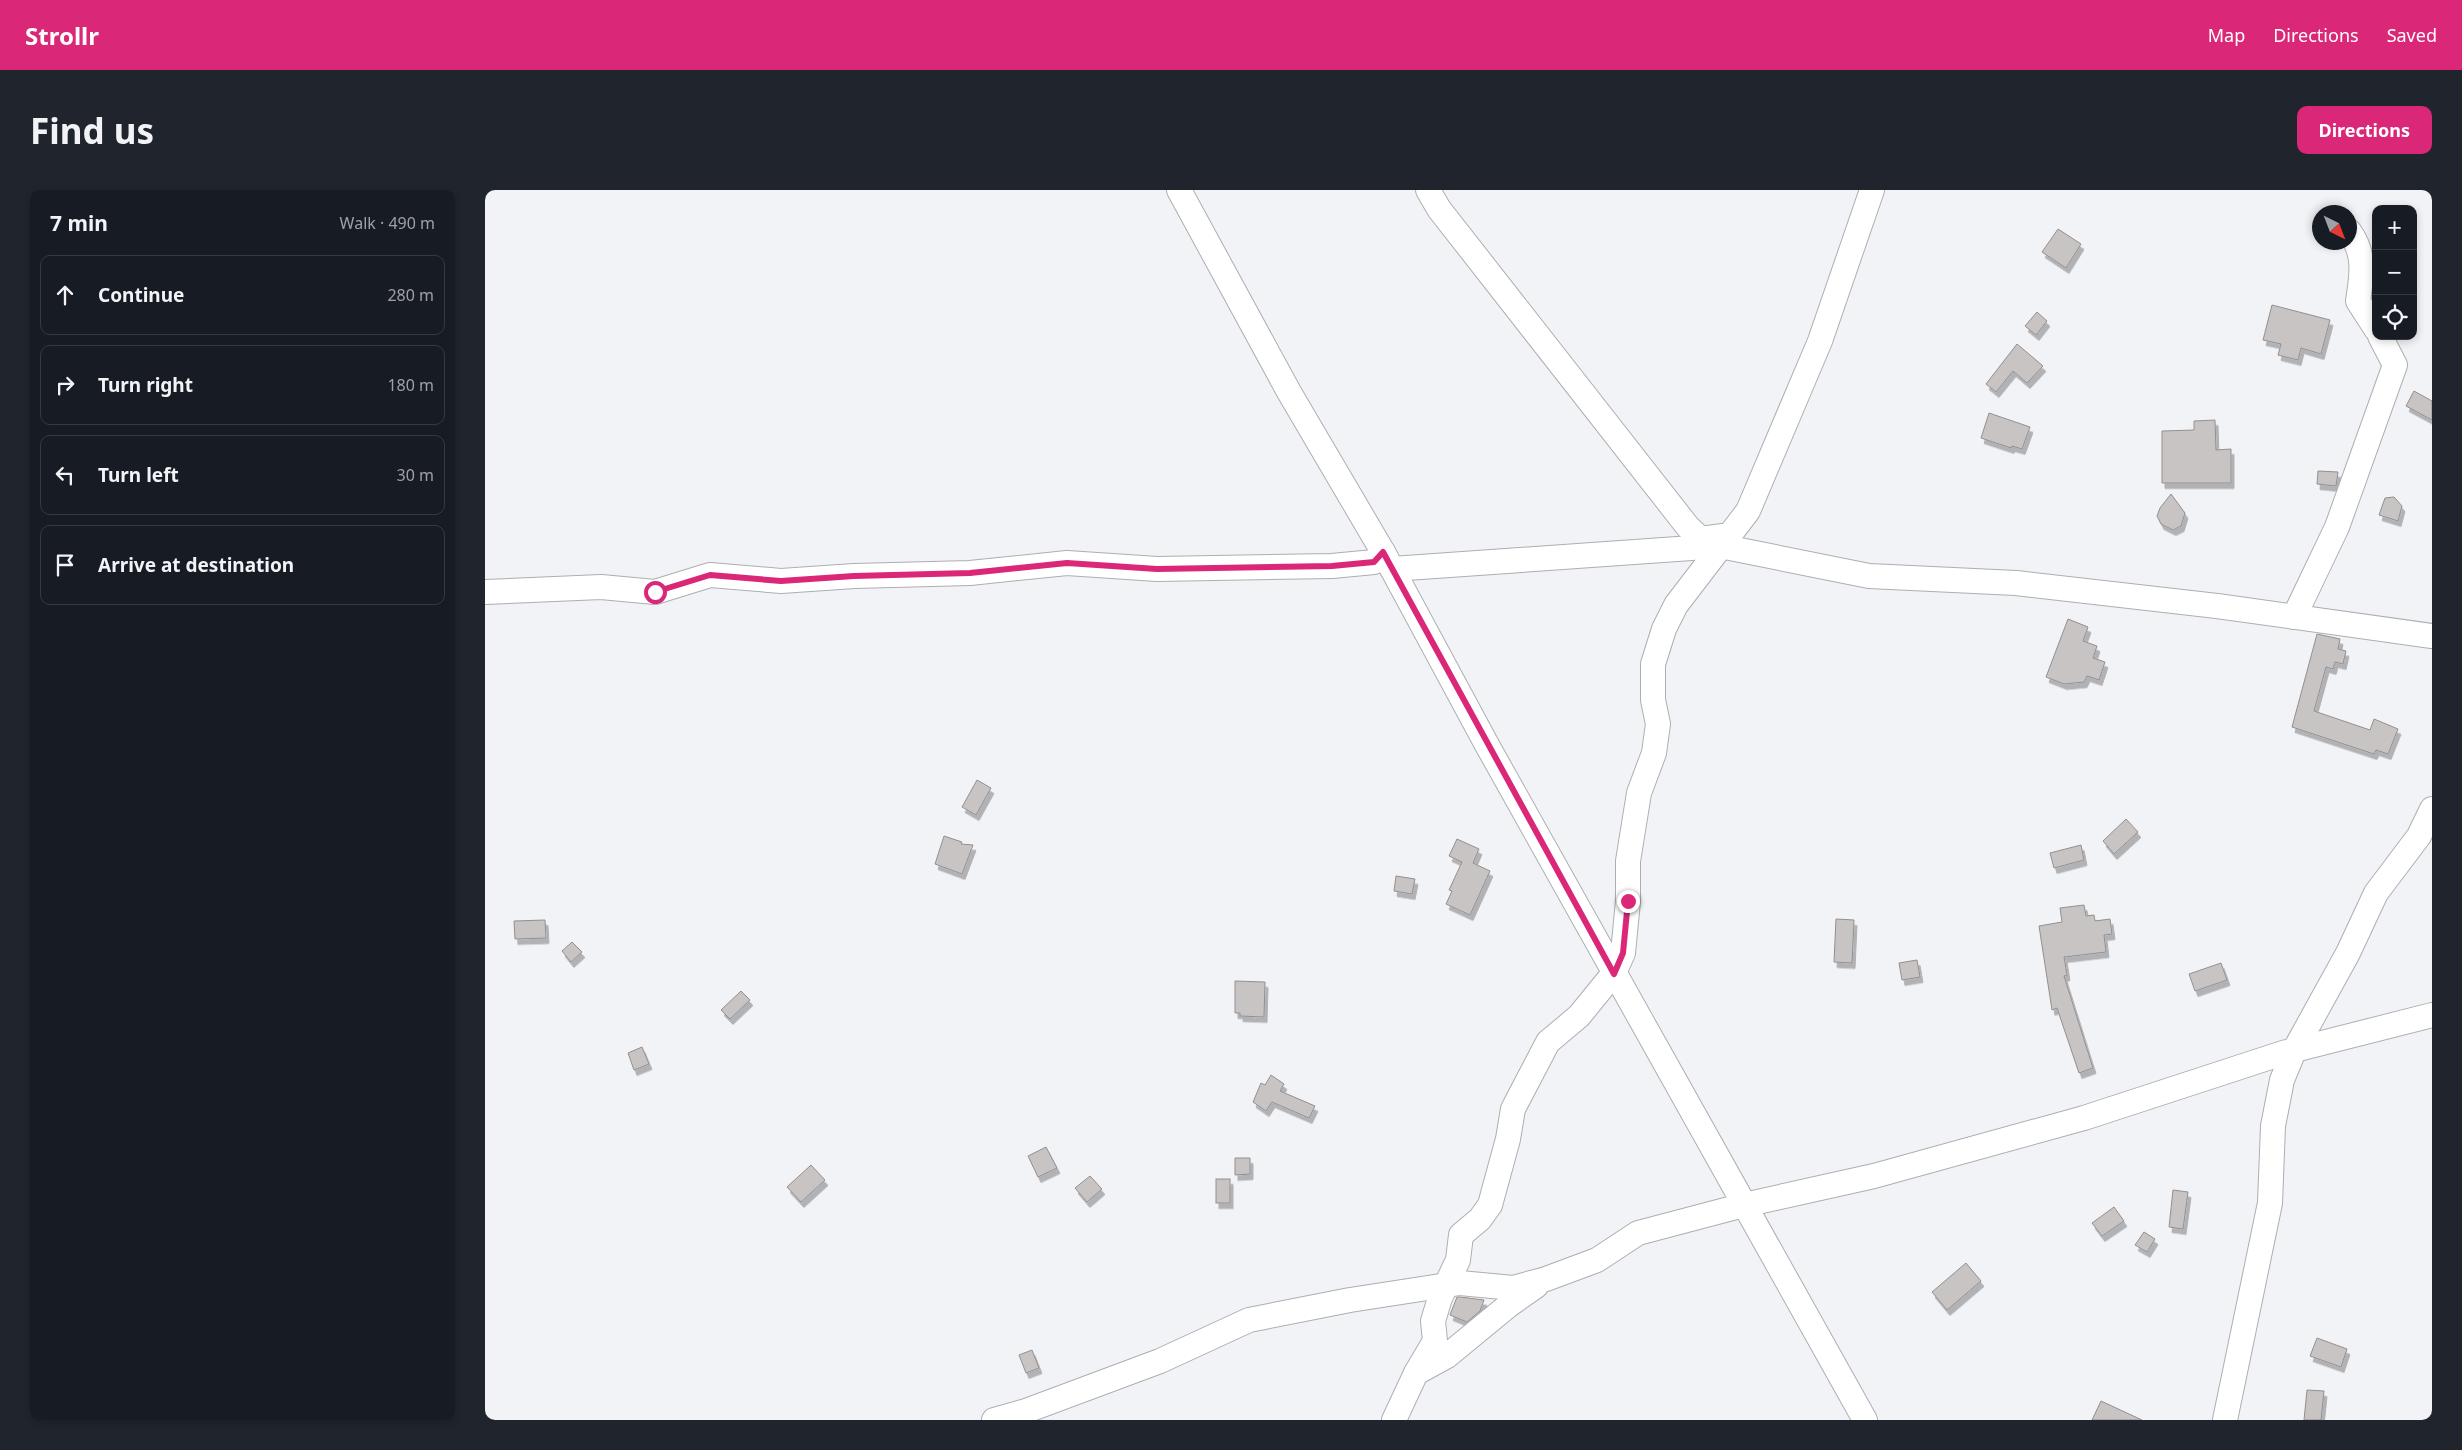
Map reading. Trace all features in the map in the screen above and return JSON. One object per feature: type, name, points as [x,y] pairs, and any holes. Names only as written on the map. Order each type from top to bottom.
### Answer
[{"type":"street","points":[[1179,190],[1289,392],[1387,561],[1614,974],[1865,1420]]},
{"type":"street","points":[[1428,190],[1439,209],[1688,527],[1701,538],[1725,541],[1869,576],[2016,584],[2294,617],[2432,636]]},
{"type":"street","points":[[1394,1420],[1416,1374],[1435,1341],[1433,1321],[1458,1260],[1461,1235],[1480,1219],[1491,1205],[1508,1139],[1513,1109],[1529,1076],[1548,1042],[1579,1016],[1614,974],[1623,953],[1628,901],[1628,861],[1639,793],[1654,753],[1658,724],[1653,700],[1653,664],[1664,629],[1676,605],[1748,511],[1804,382],[1835,300],[1872,190]]},
{"type":"street","points":[[2357,241],[2363,266],[2358,301],[2372,322]]},
{"type":"street","points":[[2294,617],[2337,527],[2395,366],[2382,340]]},
{"type":"street","points":[[485,592],[601,587],[655,592],[710,575],[781,581],[854,576],[970,573],[1067,563],[1157,569],[1332,566],[1725,541]]},
{"type":"street","points":[[2225,1420],[2270,1203],[2273,1126],[2281,1080],[2348,953],[2376,893],[2419,836],[2432,809]]},
{"type":"street","points":[[994,1420],[1026,1411],[1160,1361],[1249,1320],[1350,1300],[1447,1285],[1460,1284],[1513,1288],[1546,1279],[1597,1260],[1638,1233],[1744,1205],[1874,1176],[2085,1118],[2295,1051],[2432,1016]]},
{"type":"street","points":[[1416,1374],[1447,1356],[1509,1304],[1546,1279]]},
{"type":"building","points":[[2058,229],[2081,244],[2066,268],[2042,252]]},
{"type":"building","points":[[2272,305],[2330,320],[2321,354],[2301,348],[2298,360],[2278,355],[2281,344],[2263,340]]},
{"type":"building","points":[[2037,312],[2047,321],[2036,335],[2025,326]]},
{"type":"building","points":[[2017,344],[2043,366],[2027,383],[2013,371],[1996,392],[1986,384]]},
{"type":"building","points":[[2414,391],[2432,401],[2432,420],[2406,406]]},
{"type":"building","points":[[1989,413],[2030,427],[2022,449],[2012,446],[2011,448],[1981,438]]},
{"type":"building","points":[[2215,420],[2216,450],[2231,449],[2231,483],[2162,483],[2162,431],[2194,430],[2194,421]]},
{"type":"building","points":[[2318,471],[2338,472],[2336,486],[2317,484]]},
{"type":"building","points":[[2171,494],[2185,513],[2181,526],[2173,530],[2161,524],[2157,516],[2160,508]]},
{"type":"building","points":[[2394,497],[2402,506],[2398,521],[2379,515],[2385,498]]},
{"type":"building","points":[[2068,619],[2088,627],[2083,641],[2097,646],[2093,658],[2105,662],[2099,680],[2087,676],[2084,682],[2064,684],[2046,677]]},
{"type":"building","points":[[2317,634],[2340,639],[2338,649],[2346,651],[2343,664],[2335,662],[2333,669],[2326,667],[2314,711],[2370,730],[2374,719],[2398,729],[2388,754],[2376,750],[2374,754],[2292,727]]},
{"type":"building","points":[[977,780],[991,788],[976,815],[962,807]]},
{"type":"building","points":[[2126,819],[2138,832],[2114,854],[2103,841]]},
{"type":"building","points":[[944,836],[962,842],[961,844],[973,845],[962,874],[935,864]]},
{"type":"building","points":[[1457,839],[1479,849],[1473,863],[1490,871],[1470,915],[1446,904],[1452,891],[1449,890],[1462,862],[1449,856]]},
{"type":"building","points":[[2081,845],[2084,860],[2054,868],[2050,853]]},
{"type":"building","points":[[1396,876],[1415,879],[1412,894],[1394,891]]},
{"type":"building","points":[[2084,905],[2086,916],[2094,915],[2095,921],[2110,919],[2112,934],[2104,935],[2106,952],[2064,957],[2067,975],[2064,976],[2093,1068],[2079,1073],[2057,1008],[2052,1010],[2039,926],[2062,922],[2060,908]]},
{"type":"building","points":[[1836,919],[1854,920],[1852,963],[1834,962]]},
{"type":"building","points":[[545,920],[546,938],[515,939],[514,921]]},
{"type":"building","points":[[572,942],[582,952],[571,962],[562,951]]},
{"type":"building","points":[[1917,960],[1920,977],[1902,980],[1899,963]]},
{"type":"building","points":[[2221,963],[2227,980],[2195,991],[2189,974]]},
{"type":"building","points":[[1235,981],[1265,982],[1264,1017],[1240,1016],[1240,1013],[1235,1013]]},
{"type":"building","points":[[741,991],[750,1000],[730,1019],[721,1010]]},
{"type":"building","points":[[642,1047],[649,1064],[634,1070],[628,1053]]},
{"type":"building","points":[[1271,1075],[1284,1084],[1280,1091],[1315,1106],[1309,1118],[1272,1102],[1266,1111],[1253,1102],[1261,1083],[1265,1085]]},
{"type":"building","points":[[1046,1147],[1057,1168],[1038,1177],[1028,1156]]},
{"type":"building","points":[[1235,1158],[1250,1158],[1250,1174],[1235,1175]]},
{"type":"building","points":[[811,1165],[825,1180],[801,1202],[787,1187]]},
{"type":"building","points":[[1090,1176],[1102,1189],[1087,1202],[1075,1188]]},
{"type":"building","points":[[1216,1179],[1230,1179],[1230,1203],[1216,1203]]},
{"type":"building","points":[[2173,1190],[2188,1192],[2183,1229],[2169,1227]]},
{"type":"building","points":[[2114,1207],[2124,1221],[2102,1236],[2092,1223]]},
{"type":"building","points":[[2144,1232],[2155,1239],[2147,1252],[2135,1245]]},
{"type":"building","points":[[1966,1263],[1981,1281],[1947,1310],[1932,1292]]},
{"type":"building","points":[[1457,1297],[1484,1300],[1480,1311],[1467,1322],[1450,1315]]},
{"type":"building","points":[[2317,1338],[2347,1349],[2341,1367],[2310,1356]]},
{"type":"building","points":[[1032,1350],[1039,1368],[1026,1373],[1019,1355]]},
{"type":"building","points":[[2307,1390],[2324,1391],[2321,1420],[2304,1420]]},
{"type":"building","points":[[2101,1401],[2142,1420],[2092,1420]]},
{"type":"route","points":[[655,592],[710,575],[781,581],[854,576],[925,576],[1067,563],[1157,569],[1332,566],[1374,562],[1383,552],[1614,974],[1623,953],[1628,901]]}]
